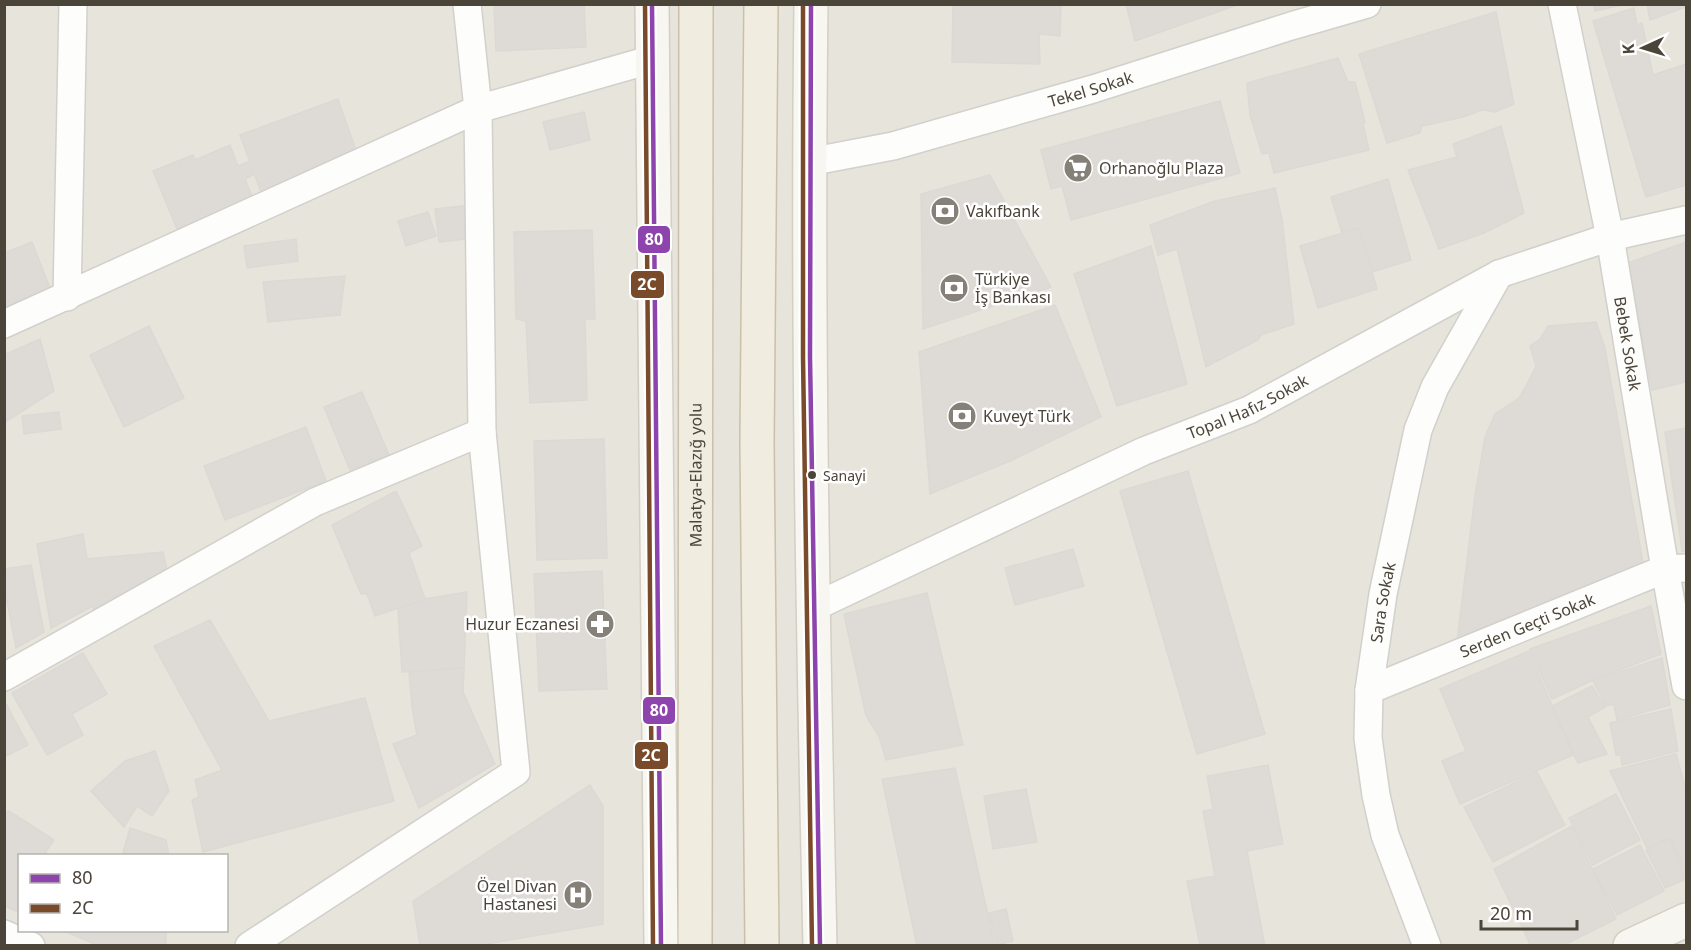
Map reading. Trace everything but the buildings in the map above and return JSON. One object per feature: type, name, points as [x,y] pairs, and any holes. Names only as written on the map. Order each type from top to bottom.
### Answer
[{"type":"highway","name":"Malatya-Elazığ yolu","points":[[694,945],[696,4]]},
{"type":"highway","points":[[760,4],[757,443],[762,945]]},
{"type":"main road","points":[[652,4],[661,945]]},
{"type":"main road","points":[[653,51],[670,4]]},
{"type":"main road","points":[[811,4],[809,162],[812,608],[820,945]]},
{"type":"main road","points":[[641,945],[660,896]]},
{"type":"main road","points":[[1630,945],[1686,920]]},
{"type":"main road","points":[[1666,945],[1686,936]]},
{"type":"street","points":[[67,297],[73,4]]},
{"type":"street","points":[[249,945],[516,772],[482,432],[478,109],[467,4]]},
{"type":"street","name":"Tekel Sokak","points":[[809,162],[893,146],[1093,88],[1367,4]]},
{"type":"street","name":"Bebek Sokak","points":[[1562,4],[1676,569],[1686,686]]},
{"type":"street","points":[[4,324],[478,109],[653,51]]},
{"type":"street","name":"Topal Hafız Sokak","points":[[812,608],[1144,451],[1249,410],[1499,274],[1610,237],[1686,220]]},
{"type":"street","name":"Sara Sokak","points":[[1427,945],[1384,835],[1368,738],[1369,690],[1383,594],[1418,430],[1435,387],[1499,274]]},
{"type":"street","points":[[4,677],[315,502],[482,432]]},
{"type":"street","name":"Serden Geçti Sokak","points":[[1369,690],[1676,569]]},
{"type":"street","points":[[4,934],[31,945]]},
{"type":"shaded area","points":[[5,5],[1686,5],[1686,945],[5,946]]},
{"type":"transit line","name":"2C","points":[[645,4],[653,946]]},
{"type":"transit line","name":"80","points":[[652,4],[661,946]]},
{"type":"transit line","name":"2C","points":[[803,4],[803,357],[812,946]]},
{"type":"transit line","name":"80","points":[[811,4],[810,357],[820,946]]},
{"type":"place","name":"Orhanoğlu Plaza","points":[[1078,168]]},
{"type":"place","name":"Vakıfbank","points":[[945,211]]},
{"type":"place","name":"Türkiye İş Bankası","points":[[954,288]]},
{"type":"place","name":"Kuveyt Türk","points":[[962,416]]},
{"type":"place","name":"Sanayi","points":[[812,475]]},
{"type":"place","name":"Huzur Eczanesi","points":[[600,624]]},
{"type":"place","name":"Özel Divan Hastanesi","points":[[578,895]]}]
